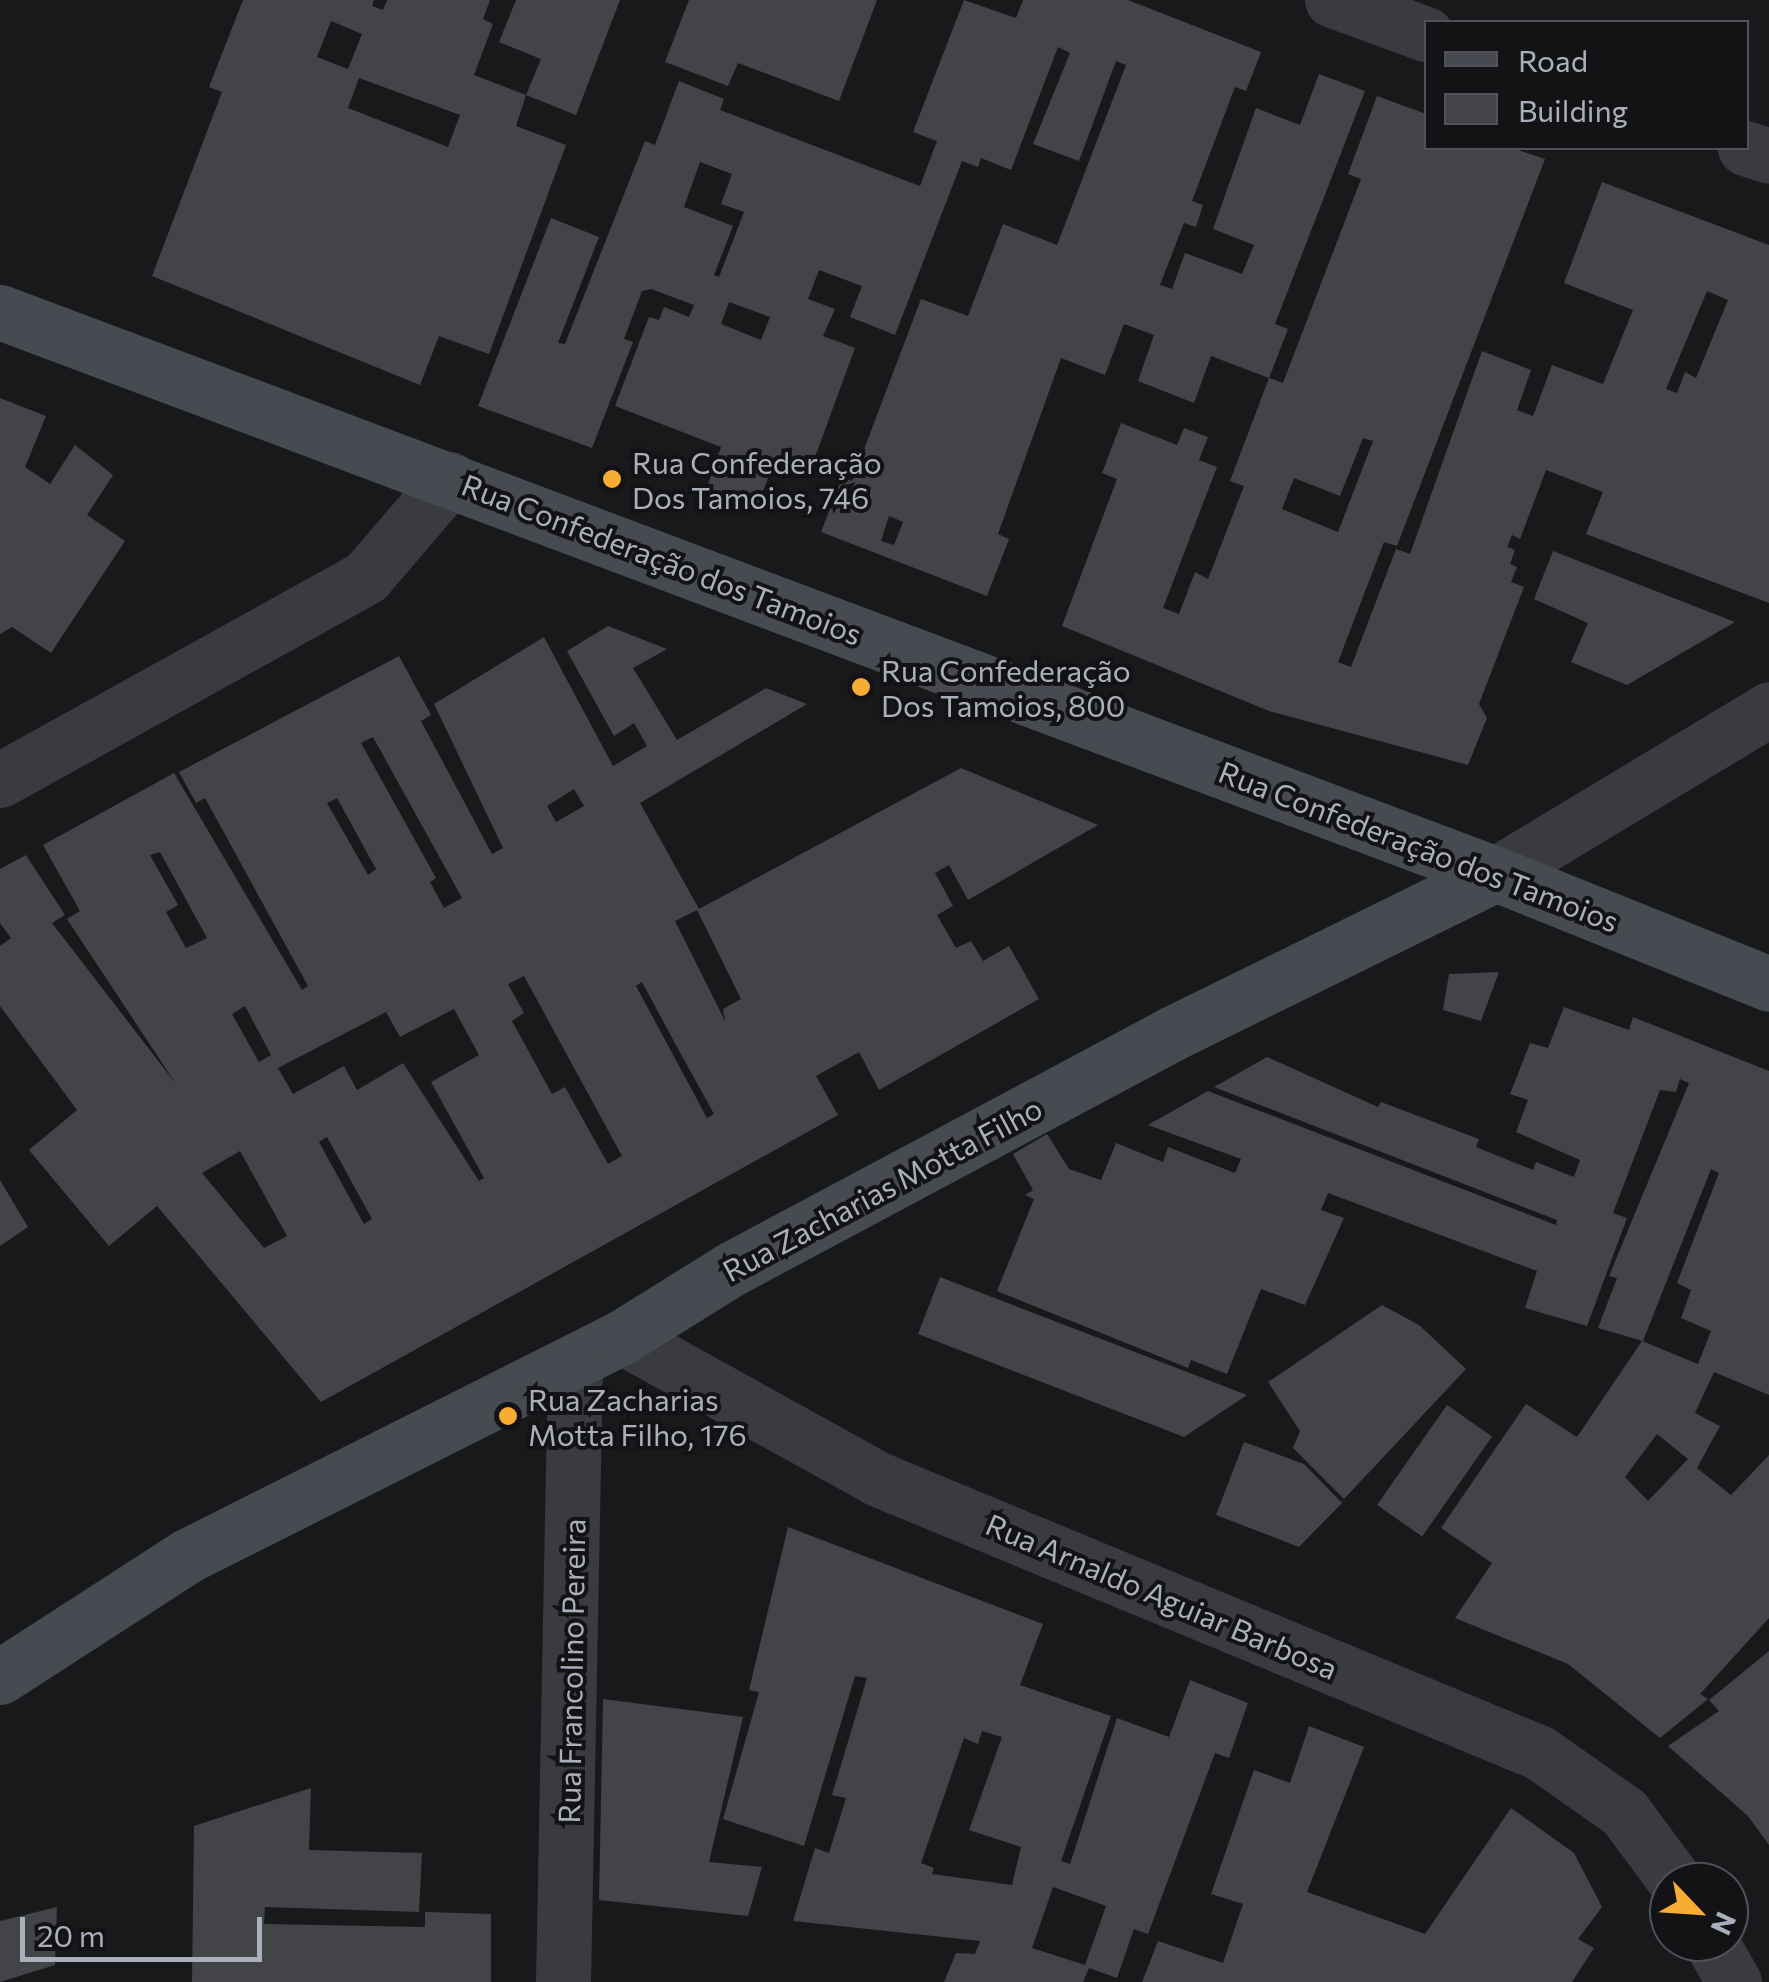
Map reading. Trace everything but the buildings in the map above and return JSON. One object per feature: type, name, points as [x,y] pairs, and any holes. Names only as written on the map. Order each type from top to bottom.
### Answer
[{"type":"main road","name":"Rua Confederação dos Tamoios","points":[[0,312],[1496,874],[1769,984]]},
{"type":"main road","name":"Rua Zacharias Motta Filho","points":[[0,1677],[186,1556],[599,1349],[733,1268],[1376,927],[1496,874]]},
{"type":"street","points":[[1332,0],[1424,33]]},
{"type":"street","points":[[0,780],[366,576],[450,479]]},
{"type":"street","name":"Rua Zacharias Motta Filho","points":[[1496,874],[1769,709]]},
{"type":"street","name":"Rua Arnaldo Aguiar Barbosa","points":[[599,1349],[878,1478],[1540,1754],[1624,1812],[1661,1862]]},
{"type":"street","name":"Rua Francolino Pereira","points":[[563,1982],[599,1349]]},
{"type":"place","name":"Rua Confederação Dos Tamoios, 746","points":[[612,479]]},
{"type":"place","name":"Rua Confederação Dos Tamoios, 800","points":[[861,687]]},
{"type":"place","name":"Rua Zacharias Motta Filho, 176","points":[[508,1416]]}]
